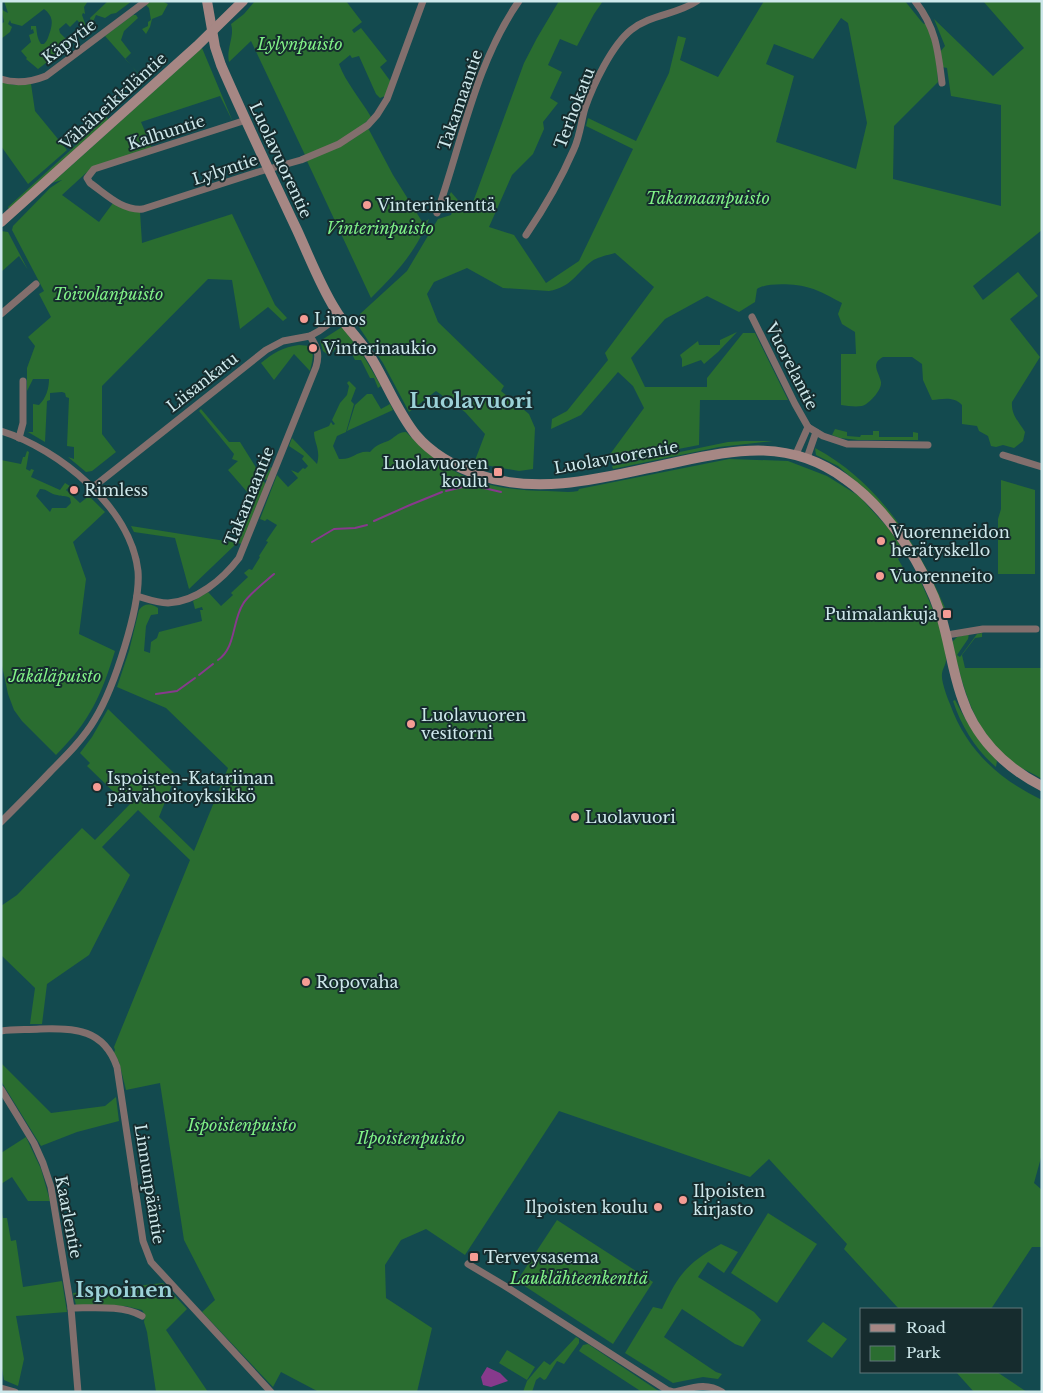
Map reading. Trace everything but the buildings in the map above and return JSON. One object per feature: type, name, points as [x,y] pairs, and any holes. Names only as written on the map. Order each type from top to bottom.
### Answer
[{"type":"street","name":"Käpytie","points":[[1,79],[21,82],[46,76],[146,1]]},
{"type":"street","name":"Luolavuorentie","points":[[207,1],[215,48],[221,65],[334,308],[373,360],[416,436],[452,463],[490,478],[518,483],[559,484],[600,478],[726,453],[764,450],[796,454],[843,477],[868,499],[891,525],[925,578],[947,636],[961,696],[972,721],[996,754],[1010,766],[1042,786]]},
{"type":"street","name":"Vähäheikkiläntie","points":[[2,220],[243,1]]},
{"type":"street","name":"Lylyntie","points":[[94,169],[87,178],[90,183],[121,204],[135,209],[155,206],[314,155],[339,144],[372,122],[387,99],[423,1]]},
{"type":"street","name":"Takamaantie","points":[[437,213],[483,68],[503,25],[518,1]]},
{"type":"street","name":"Terhokatu","points":[[526,235],[557,186],[576,144],[589,98],[615,48],[630,31],[641,23],[656,16],[690,6],[697,1]]},
{"type":"street","points":[[915,1],[927,16],[936,40],[942,83]]},
{"type":"street","name":"Kalhuntie","points":[[94,169],[246,120]]},
{"type":"street","points":[[1,314],[36,284]]},
{"type":"street","name":"Liisankatu","points":[[92,488],[266,350],[283,341],[310,336],[340,316]]},
{"type":"street","name":"Vuorelantie","points":[[752,317],[803,420],[808,427],[816,432],[807,458]]},
{"type":"street","name":"Takamaantie","points":[[137,596],[159,602],[182,601],[201,592],[221,578],[239,558],[317,363],[318,349],[310,336]]},
{"type":"street","points":[[20,438],[23,423],[23,380]]},
{"type":"street","name":"Vuorelantie","points":[[796,454],[808,427]]},
{"type":"street","points":[[1,432],[20,438],[56,458],[92,488],[117,518],[133,546],[138,570],[137,596],[120,659],[96,719],[78,742],[1,822]]},
{"type":"street","points":[[816,432],[831,440],[847,444],[928,445]]},
{"type":"street","points":[[1002,455],[1042,467]]},
{"type":"street","points":[[947,636],[980,629],[1036,629]]},
{"type":"street","name":"Linnunpääntie","points":[[1,1031],[81,1030],[95,1037],[110,1052],[117,1067],[144,1242],[148,1257],[183,1298],[271,1392]]},
{"type":"street","name":"Kaarlentie","points":[[1,1089],[34,1143],[43,1163],[54,1204],[71,1308],[78,1392]]},
{"type":"street","points":[[468,1264],[668,1390],[677,1392],[706,1386],[716,1388],[722,1392]]},
{"type":"street","points":[[71,1308],[118,1310],[137,1313],[142,1316]]},
{"type":"street","points":[[1,1388],[15,1392]]},
{"type":"green space","points":[[4,1],[88,1],[84,7],[85,14],[83,13],[82,15],[86,26],[84,27],[77,20],[70,27],[66,23],[59,29],[60,33],[68,41],[71,40],[70,45],[38,69],[26,59],[21,51],[31,42],[29,35],[34,33],[33,29],[31,30],[31,26],[36,26],[41,44],[45,43],[51,28],[51,17],[44,9],[22,26],[11,23],[10,20],[8,24],[12,27],[10,32],[1,39],[1,24],[4,22],[1,8],[8,13]]},
{"type":"green space","points":[[108,1],[132,1],[116,13],[105,18],[96,15],[92,24],[90,18]]},
{"type":"green space","points":[[151,1],[162,1],[168,4],[162,15],[152,19],[146,34],[142,29],[148,26],[148,22],[151,20],[149,8],[146,5]]},
{"type":"green space","name":"Lylynpuisto","points":[[255,1],[346,1],[362,22],[352,30],[354,33],[361,28],[387,61],[380,67],[391,82],[385,96],[380,98],[376,94],[359,56],[352,58],[350,55],[339,64],[349,84],[371,117],[357,130],[341,140],[305,155],[251,41],[229,62],[231,24],[244,14]]},
{"type":"green space","name":"Takamaanpuisto","points":[[559,1],[603,1],[577,46],[560,39],[548,65],[562,72],[550,98],[558,103],[543,122],[544,129],[533,154],[512,175],[489,227],[514,235],[546,283],[579,261],[633,149],[586,126],[588,118],[636,141],[669,73],[678,36],[686,38],[680,60],[718,77],[764,1],[905,1],[921,21],[924,24],[926,23],[935,52],[938,82],[894,126],[893,179],[1001,206],[1001,105],[951,96],[947,68],[942,67],[940,52],[945,46],[934,19],[993,76],[1024,48],[983,1],[1042,1],[1042,230],[973,286],[983,300],[1018,272],[1038,296],[1010,319],[1040,357],[1012,402],[1014,415],[1025,432],[1023,441],[1014,448],[1003,445],[991,446],[988,436],[979,431],[977,426],[962,424],[962,405],[959,402],[948,399],[932,400],[923,380],[922,364],[912,357],[883,357],[876,365],[881,385],[875,396],[862,406],[841,405],[841,354],[856,354],[855,332],[842,324],[838,314],[842,303],[810,288],[798,285],[768,285],[757,289],[755,302],[739,312],[707,296],[665,319],[631,358],[645,387],[707,387],[707,378],[743,333],[755,333],[788,400],[700,400],[699,445],[611,462],[608,457],[644,408],[633,386],[618,372],[581,415],[551,429],[552,419],[567,411],[608,360],[605,353],[654,287],[615,253],[594,260],[568,283],[549,291],[503,288],[467,268],[434,282],[427,294],[438,322],[504,386],[501,391],[529,414],[535,428],[533,469],[519,471],[474,463],[485,434],[465,412],[436,391],[409,412],[383,363],[359,327],[360,314],[407,271],[438,219],[451,215],[453,209],[449,196],[451,192],[469,213],[524,63]],"holes":[[[841,18],[848,23],[867,123],[856,169],[776,142],[794,76],[766,64],[774,44],[813,59]]]},
{"type":"green space","points":[[133,15],[136,15],[138,18],[124,31],[121,40],[131,53],[125,59],[105,36]]},
{"type":"green space","name":"Toivolanpuisto","points":[[202,48],[233,122],[220,96],[141,122],[152,148],[95,167],[62,195],[99,222],[113,203],[140,212],[142,243],[232,214],[275,305],[287,318],[283,321],[268,307],[240,329],[232,280],[208,279],[102,386],[102,434],[116,452],[92,471],[86,472],[68,457],[74,459],[74,447],[67,446],[69,398],[66,397],[65,393],[50,393],[50,400],[47,401],[45,442],[28,432],[33,432],[33,404],[39,405],[44,399],[48,390],[49,379],[33,379],[27,391],[27,368],[35,346],[28,337],[51,317],[39,294],[44,291],[12,230],[13,226],[50,188],[62,180],[52,183]]},
{"type":"green space","points":[[131,65],[143,78],[154,71],[144,80]]},
{"type":"green space","points":[[1,82],[14,85],[31,84],[35,111],[67,150],[28,184],[1,146]]},
{"type":"green space","points":[[107,117],[108,120],[9,210],[8,207]]},
{"type":"green space","name":"Vinterinpuisto","points":[[368,128],[393,175],[423,223],[429,219],[418,242],[404,262],[371,298],[307,161],[350,141]]},
{"type":"green space","points":[[1,231],[8,232],[28,270],[19,256],[1,272]]},
{"type":"green space","points":[[342,327],[361,352],[381,386],[378,388],[374,378],[370,378],[361,360],[355,360],[348,350],[335,349],[333,352],[329,350],[327,354],[323,351],[320,341]]},
{"type":"green space","points":[[737,332],[704,364],[701,360],[682,367],[680,355],[698,341],[699,345],[720,345],[720,340]]},
{"type":"green space","points":[[299,345],[310,346],[312,349],[313,358],[310,371],[294,354],[274,380],[261,363],[278,351]]},
{"type":"green space","points":[[349,381],[356,388],[351,401],[354,404],[346,432],[337,436],[333,446],[339,459],[348,458],[361,452],[370,452],[378,445],[400,433],[406,432],[422,448],[438,460],[454,471],[470,478],[505,488],[567,492],[729,459],[788,461],[827,476],[859,496],[889,529],[904,551],[903,555],[898,559],[909,578],[917,576],[920,580],[937,619],[945,650],[946,662],[942,674],[943,685],[965,735],[975,749],[998,772],[1026,792],[1042,800],[1042,1154],[1034,1183],[1042,1190],[1042,1247],[1032,1247],[992,1308],[898,1308],[844,1249],[847,1244],[769,1159],[750,1177],[559,1111],[465,1255],[426,1229],[401,1240],[385,1265],[386,1298],[432,1328],[417,1392],[319,1392],[281,1372],[273,1387],[202,1312],[215,1300],[184,1240],[160,1083],[126,1090],[119,1062],[114,1053],[114,1047],[190,860],[138,810],[102,847],[130,875],[89,955],[47,984],[42,1024],[30,1024],[35,988],[1,955],[1,906],[17,895],[82,828],[95,840],[131,803],[125,797],[122,800],[87,766],[90,763],[80,753],[92,737],[108,709],[176,775],[159,817],[194,851],[228,768],[166,708],[117,687],[129,651],[139,610],[148,604],[158,608],[158,614],[151,615],[146,626],[144,651],[150,653],[151,642],[157,638],[159,632],[202,621],[200,610],[203,610],[202,607],[195,609],[193,601],[208,592],[221,606],[233,595],[231,593],[248,577],[244,573],[249,569],[252,570],[268,542],[266,541],[277,525],[267,519],[265,521],[260,519],[277,475],[288,487],[298,478],[291,470],[298,473],[308,466],[302,459],[304,456],[289,446],[292,438],[317,464],[318,450],[314,432],[329,426],[331,422],[333,425],[335,424],[332,420],[340,403],[347,395],[349,386],[347,383]]},
{"type":"green space","points":[[367,394],[372,394],[381,409],[390,404],[393,410],[347,431],[355,405]]},
{"type":"green space","points":[[201,409],[229,442],[240,442],[260,474],[266,475],[272,468],[268,480],[263,479],[266,486],[242,544],[237,543],[189,589],[175,538],[134,532],[131,526],[238,543],[255,501],[228,470],[238,461],[232,459],[234,454],[199,411]]},
{"type":"green space","points":[[835,429],[847,432],[847,436],[860,437],[861,435],[873,435],[873,431],[879,431],[879,437],[913,437],[913,432],[918,433],[918,440],[858,440],[840,438],[832,435]]},
{"type":"green space","points":[[773,441],[719,447],[613,469],[612,466],[728,442]]},
{"type":"green space","points":[[815,448],[838,462],[859,479],[894,517],[923,562],[946,610],[861,486],[838,466],[816,455]]},
{"type":"green space","name":"Jäkäläpuisto","points":[[27,451],[29,452],[26,469],[34,470],[31,477],[60,490],[65,483],[70,486],[66,490],[80,503],[89,496],[105,512],[73,542],[86,579],[79,634],[115,651],[105,681],[93,707],[78,731],[56,755],[22,721],[14,710],[8,694],[1,661],[1,460],[21,464],[23,457],[25,457]],"holes":[[[40,489],[68,497],[71,503],[66,508],[52,508],[50,512],[36,496]]]},
{"type":"green space","points":[[1001,480],[1035,490],[1035,574],[998,574],[998,519],[1001,509]]},
{"type":"green space","points":[[982,633],[982,637],[975,638],[962,655],[965,668],[1042,668],[1042,779],[1011,762],[998,750],[987,736],[971,707],[965,692],[952,642],[957,637],[969,634],[968,639],[957,655],[960,657],[977,634]]},
{"type":"green space","points":[[955,700],[974,732],[997,761],[996,767],[970,737],[956,710],[953,701]]},
{"type":"green space","points":[[1,1063],[51,1113],[105,1106],[116,1097],[119,1121],[77,1132],[41,1146],[1,1081]]},
{"type":"green space","points":[[26,1137],[41,1169],[50,1201],[28,1201],[12,1177],[1,1184],[1,1153]]},
{"type":"green space","points":[[1,1209],[3,1218],[7,1218],[11,1241],[16,1240],[23,1287],[62,1281],[67,1312],[16,1316],[24,1359],[18,1386],[4,1380],[1,1363]]},
{"type":"green space","points":[[768,1213],[817,1244],[777,1303],[731,1273]]},
{"type":"green space","name":"Lauklähteenkenttä","points":[[557,1220],[653,1282],[613,1344],[517,1281]]},
{"type":"green space","points":[[721,1244],[738,1252],[724,1273],[708,1262],[698,1277],[754,1312],[761,1320],[743,1347],[735,1344],[682,1309],[664,1337],[716,1372],[722,1374],[718,1379],[703,1377],[673,1383],[625,1353],[653,1307],[662,1309],[673,1287],[691,1264]]},
{"type":"green space","points":[[163,1283],[187,1309],[166,1330],[208,1392],[156,1392],[144,1322],[145,1315],[142,1310],[125,1306],[76,1305],[73,1293]]},
{"type":"green space","points":[[823,1322],[847,1339],[832,1358],[807,1341]]},
{"type":"green space","points":[[576,1337],[579,1339],[579,1343],[564,1364],[557,1361],[546,1379],[544,1380],[540,1377],[536,1380],[532,1392],[523,1392],[527,1381],[544,1361],[550,1365]]},
{"type":"green space","points":[[588,1344],[660,1392],[642,1392],[579,1351],[583,1345]]},
{"type":"green space","points":[[507,1350],[535,1367],[527,1380],[499,1363]]},
{"type":"green space","points":[[957,1373],[998,1373],[1027,1392],[974,1392]]},
{"type":"shaded area","points":[[487,1367],[500,1373],[508,1381],[491,1387],[483,1385],[481,1377]]},
{"type":"waterway","points":[[446,491],[471,485],[501,492]]},
{"type":"waterway","points":[[374,521],[442,492]]},
{"type":"waterway","points":[[312,542],[334,529],[355,528],[367,525]]},
{"type":"waterway","points":[[218,660],[228,649],[237,618],[245,600],[274,574]]},
{"type":"waterway","points":[[199,675],[213,664]]},
{"type":"waterway","points":[[156,694],[177,691],[195,678]]},
{"type":"place","name":"Vinterinkenttä","points":[[367,205]]},
{"type":"place","name":"Limos","points":[[304,319]]},
{"type":"place","name":"Vinterinaukio","points":[[313,348]]},
{"type":"place","name":"Luolavuoren koulu","points":[[498,472]]},
{"type":"place","name":"Rimless","points":[[74,490]]},
{"type":"place","name":"Vuorenneidon herätyskello","points":[[881,541]]},
{"type":"place","name":"Vuorenneito","points":[[880,576]]},
{"type":"place","name":"Puimalankuja","points":[[947,614]]},
{"type":"place","name":"Luolavuoren vesitorni","points":[[411,724]]},
{"type":"place","name":"Ispoisten-Katariinan päivähoitoyksikkö","points":[[97,787]]},
{"type":"place","name":"Luolavuori","points":[[575,817]]},
{"type":"place","name":"Ropovaha","points":[[306,982]]},
{"type":"place","name":"Ilpoisten kirjasto","points":[[683,1200]]},
{"type":"place","name":"Ilpoisten koulu","points":[[658,1207]]},
{"type":"place","name":"Terveysasema","points":[[474,1257]]},
{"type":"district","name":"Luolavuori","points":[[471,401]]},
{"type":"district","name":"Ispoinen","points":[[124,1290]]},
{"type":"park label","name":"Ispoistenpuisto","points":[[242,1125]]},
{"type":"park label","name":"Ilpoistenpuisto","points":[[411,1138]]}]
